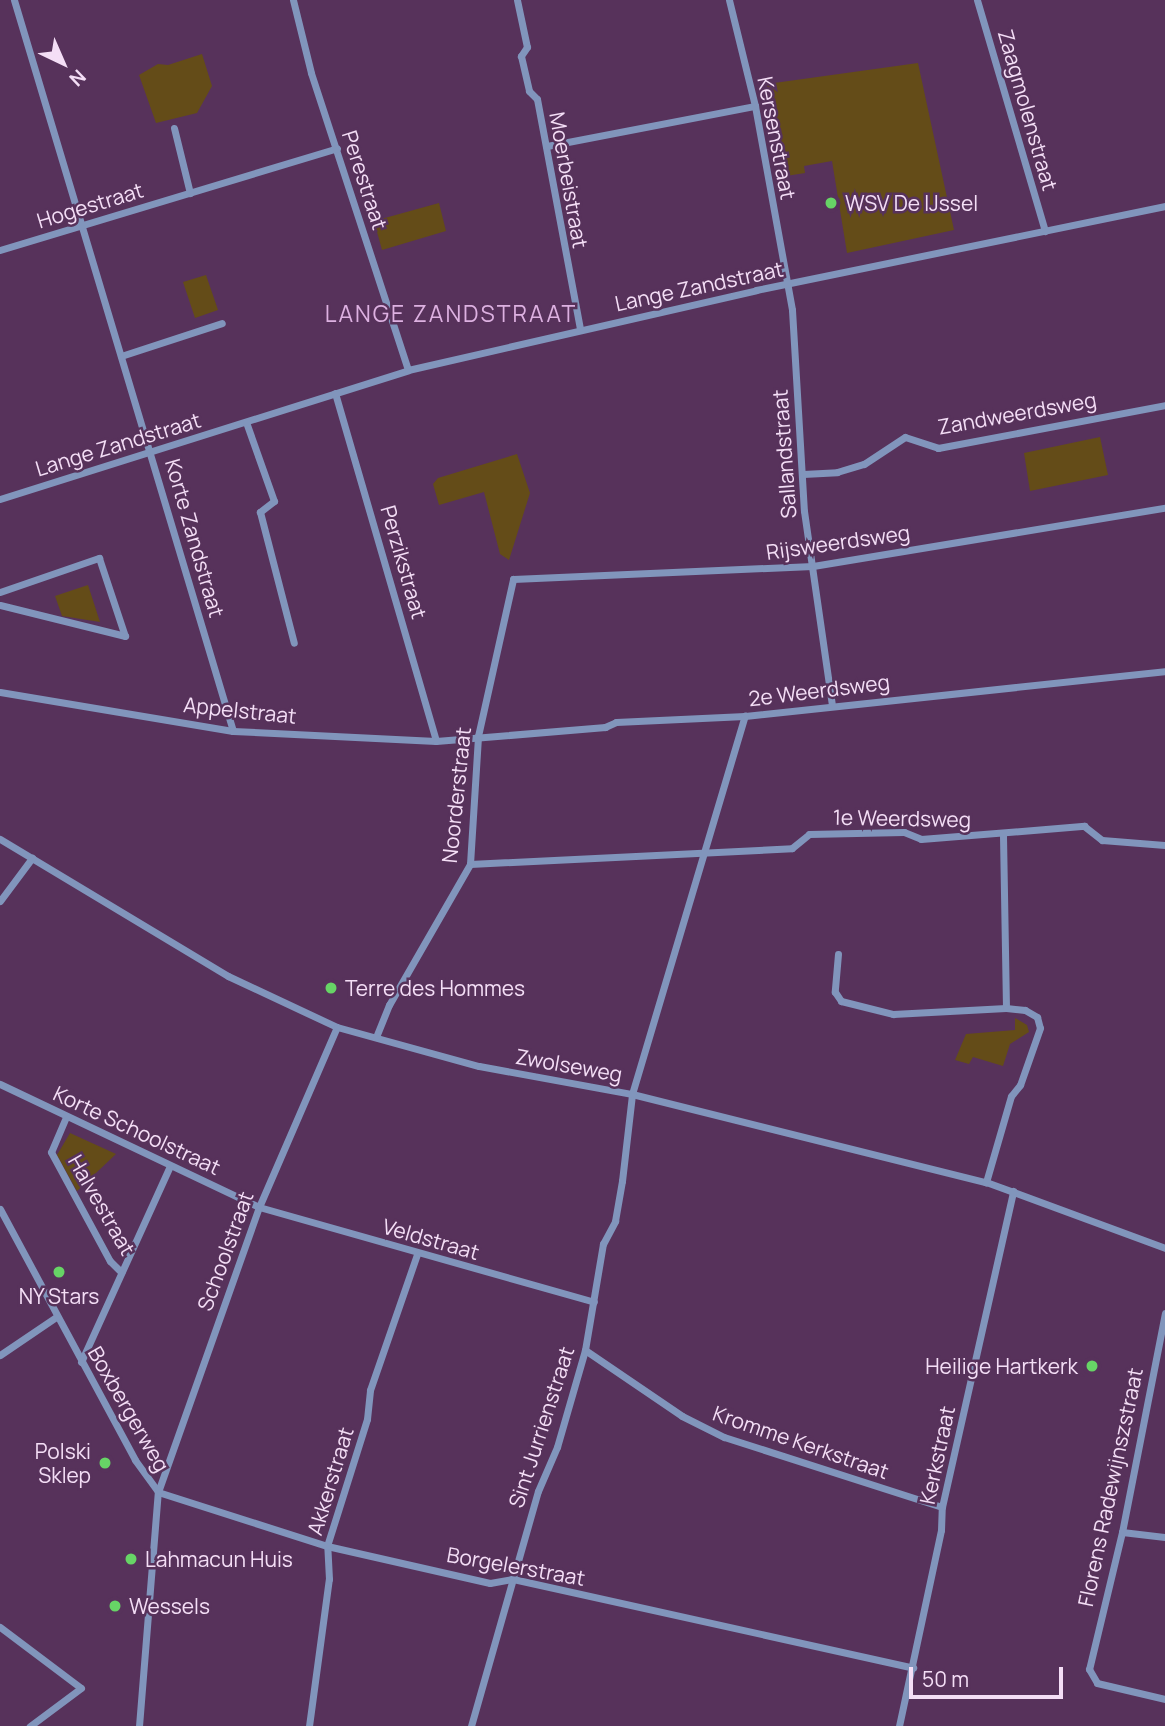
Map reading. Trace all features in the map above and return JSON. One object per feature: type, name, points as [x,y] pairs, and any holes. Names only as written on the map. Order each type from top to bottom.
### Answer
[{"type":"street","name":"Korte Zandstraat","points":[[14,0],[152,453],[233,731]]},
{"type":"street","name":"Perestraat","points":[[293,0],[408,370]]},
{"type":"street","name":"Moerbeistraat","points":[[517,0],[527,47],[521,56],[529,91],[537,99],[580,329]]},
{"type":"street","name":"Kersenstraat","points":[[729,0],[755,106],[788,284]]},
{"type":"street","name":"Zaagmolenstraat","points":[[977,0],[1045,230]]},
{"type":"street","points":[[547,146],[755,106]]},
{"type":"street","points":[[174,128],[191,193]]},
{"type":"street","name":"Hogestraat","points":[[0,250],[337,148]]},
{"type":"street","name":"Lange Zandstraat","points":[[0,499],[408,370],[580,329],[1165,206]]},
{"type":"street","name":"Sallandstraat","points":[[788,284],[803,474],[832,705]]},
{"type":"street","points":[[121,356],[222,323]]},
{"type":"street","name":"Perzikstraat","points":[[335,393],[436,741]]},
{"type":"street","name":"Zandweerdsweg","points":[[803,474],[837,472],[864,464],[905,437],[938,447],[1165,405]]},
{"type":"street","points":[[246,422],[274,501],[260,512],[295,643]]},
{"type":"street","name":"Rijsweerdsweg","points":[[513,579],[813,566],[1165,508]]},
{"type":"street","points":[[0,592],[99,558],[125,636],[0,606]]},
{"type":"street","name":"Noorderstraat","points":[[376,1037],[390,1004],[470,864],[478,736],[513,579]]},
{"type":"street","name":"2e Weerdsweg","points":[[478,736],[605,727],[616,722],[745,716],[1165,671]]},
{"type":"street","name":"Appelstraat","points":[[0,692],[233,731],[436,741],[478,736]]},
{"type":"street","points":[[632,1094],[745,716]]},
{"type":"street","name":"1e Weerdsweg","points":[[470,864],[704,855],[792,848],[809,834],[904,832],[920,839],[1003,836],[1020,829],[1084,826],[1102,840],[1165,845]]},
{"type":"street","points":[[1003,836],[1006,1008]]},
{"type":"street","name":"Zwolseweg","points":[[0,839],[228,976],[337,1027],[479,1066],[632,1094],[986,1182],[1165,1248]]},
{"type":"street","points":[[0,901],[32,858]]},
{"type":"street","points":[[838,954],[835,992],[841,1001],[893,1014],[1006,1008],[1026,1010],[1037,1017],[1040,1028],[1020,1085],[1011,1096],[986,1182]]},
{"type":"street","name":"Schoolstraat","points":[[158,1492],[260,1207],[337,1027]]},
{"type":"street","name":"Korte Schoolstraat","points":[[0,1084],[260,1207]]},
{"type":"street","name":"Sint Jurrienstraat","points":[[471,1726],[584,1350],[603,1244],[615,1221],[632,1094]]},
{"type":"street","name":"Halvestraat","points":[[66,1117],[51,1152],[110,1261],[121,1272]]},
{"type":"street","name":"Halvestraat","points":[[81,1362],[170,1166]]},
{"type":"street","name":"Kerkstraat","points":[[900,1726],[942,1507],[1013,1191]]},
{"type":"street","name":"Veldstraat","points":[[260,1207],[417,1254],[594,1302]]},
{"type":"street","name":"Boxbergerweg","points":[[0,1209],[135,1460],[158,1492],[139,1726]]},
{"type":"street","name":"Akkerstraat","points":[[309,1726],[329,1579],[327,1546],[367,1419],[370,1390],[417,1254]]},
{"type":"street","name":"Florens Radewijnszstraat","points":[[1165,1312],[1122,1532],[1089,1669],[1097,1684],[1165,1699]]},
{"type":"street","points":[[0,1355],[56,1317]]},
{"type":"street","name":"Kromme Kerkstraat","points":[[584,1350],[682,1416],[724,1437],[942,1507]]},
{"type":"street","name":"Borgelerstraat","points":[[158,1492],[327,1546],[490,1583],[513,1579],[913,1668]]},
{"type":"street","points":[[1122,1532],[1165,1537]]},
{"type":"street","points":[[0,1627],[81,1688],[30,1726]]},
{"type":"shaded area","points":[[202,54],[212,86],[197,113],[156,123],[139,75],[158,64],[168,65]]},
{"type":"shaded area","points":[[918,63],[954,230],[847,253],[832,161],[804,166],[805,173],[786,176],[767,84]]},
{"type":"shaded area","points":[[439,203],[446,231],[382,250],[374,221]]},
{"type":"shaded area","points":[[206,275],[218,310],[195,318],[183,282]]},
{"type":"shaded area","points":[[1100,437],[1108,475],[1030,491],[1024,453]]},
{"type":"shaded area","points":[[517,454],[530,493],[509,560],[500,554],[484,492],[439,505],[433,484],[438,478]]},
{"type":"shaded area","points":[[88,585],[100,622],[62,616],[55,596]]},
{"type":"shaded area","points":[[1015,1018],[1027,1025],[1029,1032],[1010,1044],[1003,1066],[973,1057],[969,1064],[955,1060],[966,1034],[1015,1030]]},
{"type":"shaded area","points":[[70,1133],[116,1154],[77,1191],[57,1155]]},
{"type":"place","name":"WSV De IJssel","points":[[831,203]]},
{"type":"place","name":"Terre des Hommes","points":[[331,988]]},
{"type":"place","name":"NY Stars","points":[[59,1272]]},
{"type":"place","name":"Heilige Hartkerk","points":[[1092,1366]]},
{"type":"place","name":"Polski Sklep","points":[[105,1463]]},
{"type":"place","name":"Lahmacun Huis","points":[[131,1559]]},
{"type":"place","name":"Wessels","points":[[115,1606]]},
{"type":"district","name":"LANGE ZANDSTRAAT","points":[[451,313]]}]
